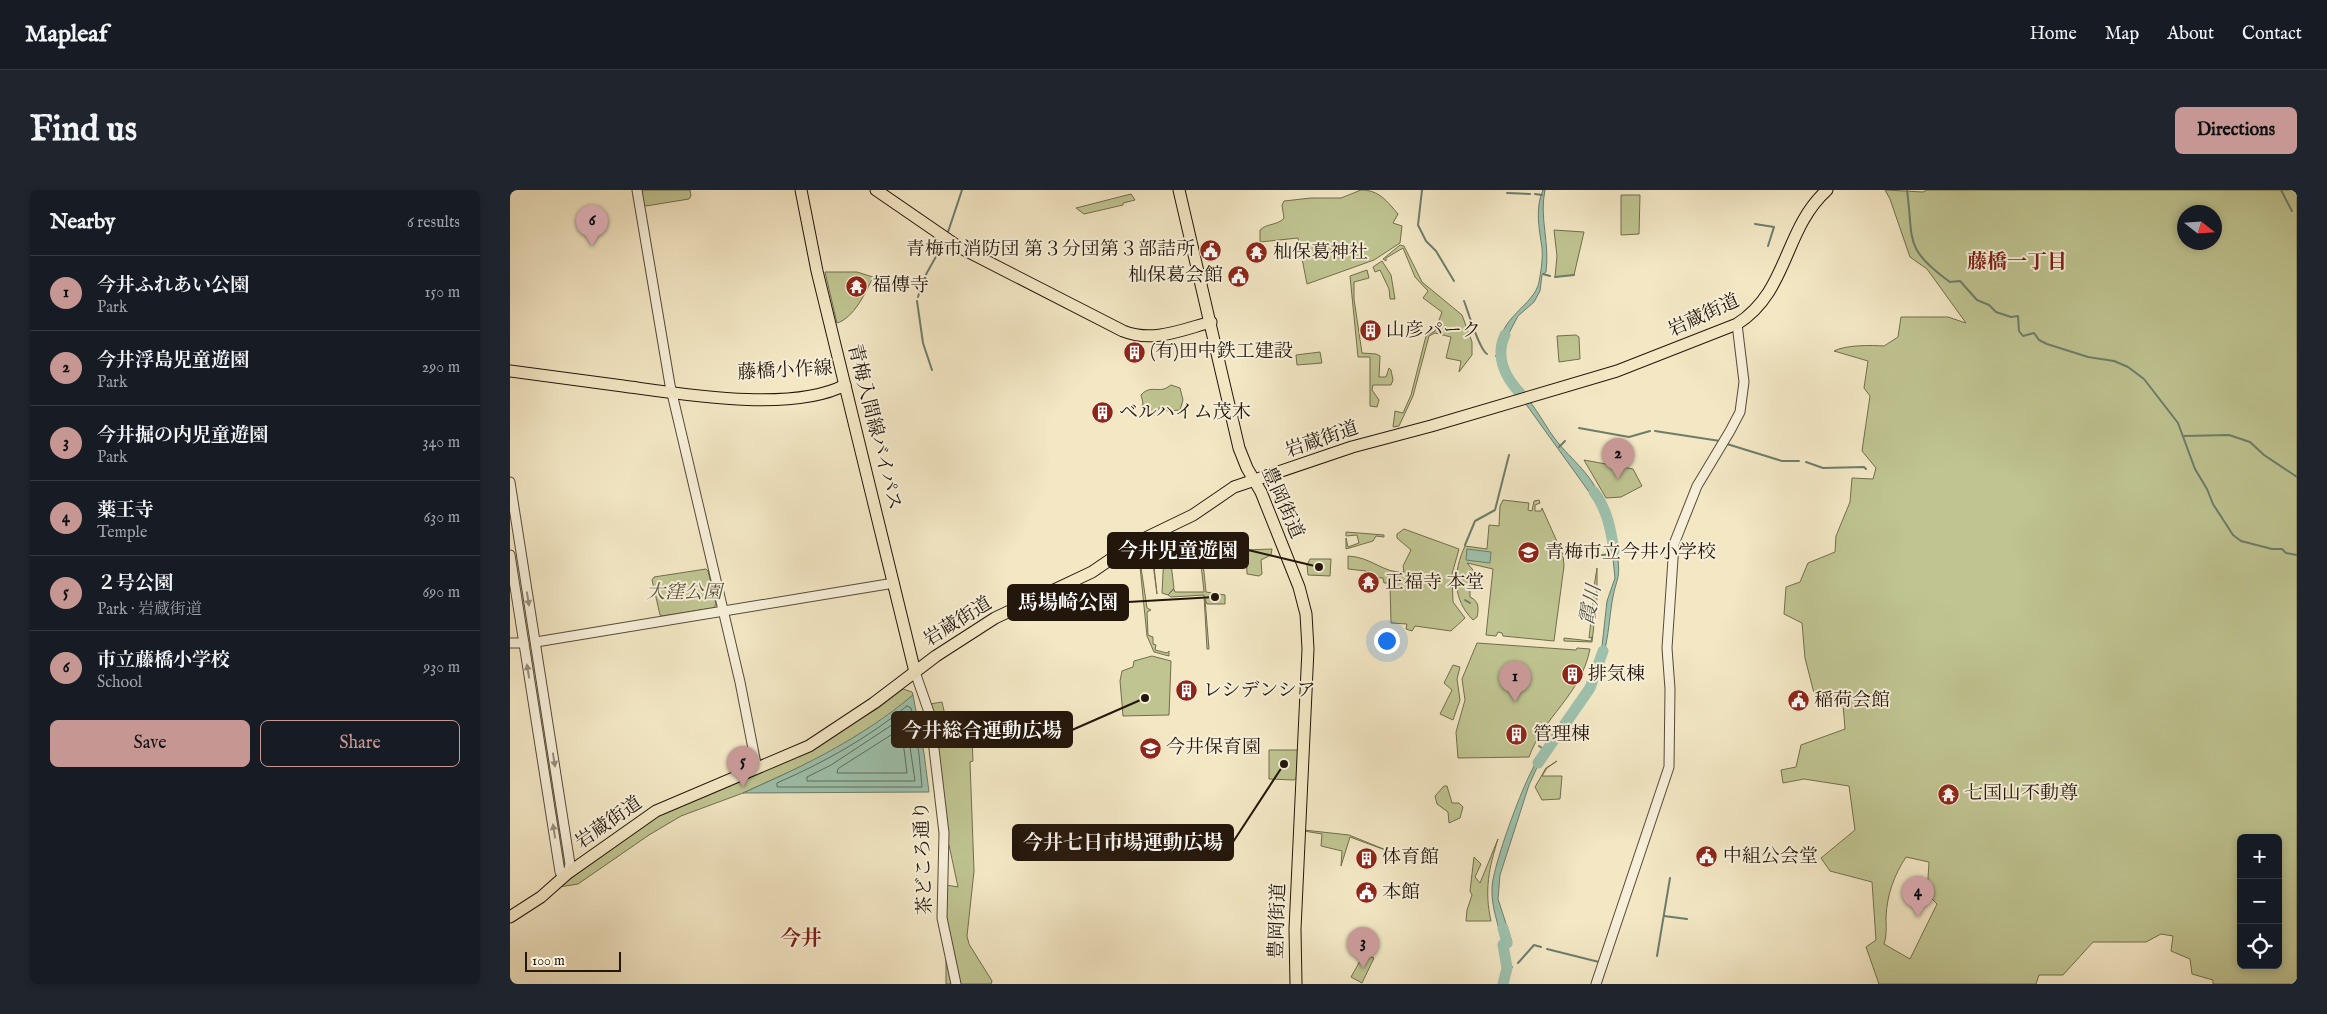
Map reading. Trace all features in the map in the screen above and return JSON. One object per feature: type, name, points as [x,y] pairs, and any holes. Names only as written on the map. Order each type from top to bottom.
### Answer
[{"type":"main road","name":"青梅入間線バイパス","points":[[801,190],[816,264],[915,672]]},
{"type":"main road","points":[[876,190],[968,252],[1123,331],[1139,336],[1155,336],[1211,322]]},
{"type":"main road","name":"豊岡街道","points":[[1179,190],[1242,458],[1263,498],[1297,582],[1308,629],[1294,939],[1296,984]]},
{"type":"main road","name":"岩蔵街道","points":[[510,917],[541,897],[568,873],[661,808],[757,769],[821,739],[995,618],[1092,572],[1142,539],[1193,515],[1234,488],[1352,447],[1515,402],[1621,370],[1737,324],[1754,312],[1770,294],[1795,234],[1816,202],[1827,190]]},
{"type":"main road","name":"藤橋小作線","points":[[510,364],[671,389]]},
{"type":"main road","name":"藤橋小作線","points":[[510,371],[671,389],[755,392],[845,386]]},
{"type":"street","points":[[638,190],[671,389],[740,682],[757,769]]},
{"type":"street","points":[[1596,984],[1669,767],[1670,689],[1667,648],[1674,547],[1694,493],[1740,412],[1744,385],[1737,324]]},
{"type":"street","points":[[510,482],[570,864],[568,873],[560,872],[510,555]]},
{"type":"street","points":[[512,570],[524,569]]},
{"type":"street","points":[[536,642],[894,583]]},
{"type":"street","points":[[510,643],[524,642]]},
{"type":"street","name":"茶どころ通り","points":[[915,672],[928,705],[931,720],[944,833],[942,923],[956,984]]},
{"type":"street","points":[[536,721],[547,719]]},
{"type":"green space","points":[[641,190],[690,190],[691,196],[689,199],[646,206],[644,205]]},
{"type":"green space","points":[[1361,190],[1378,194],[1386,201],[1398,214],[1393,223],[1402,226],[1400,243],[1374,260],[1307,284],[1298,238],[1260,242],[1260,230],[1284,218],[1282,205],[1284,201],[1311,198],[1341,198]]},
{"type":"green space","points":[[1885,190],[1923,192],[1927,190],[2297,190],[2297,984],[2213,984],[2213,980],[2192,974],[2190,959],[2171,951],[2173,936],[2161,934],[2146,942],[2093,942],[2063,975],[2039,975],[2036,984],[1879,984],[1866,947],[1876,940],[1872,882],[1830,871],[1821,858],[1855,830],[1849,786],[1804,779],[1783,783],[1781,770],[1796,767],[1801,745],[1845,729],[1843,704],[1815,697],[1805,658],[1802,623],[1784,614],[1786,587],[1800,582],[1808,563],[1835,552],[1836,536],[1850,502],[1852,478],[1873,479],[1876,468],[1862,451],[1870,396],[1864,388],[1868,361],[1834,351],[1851,347],[1884,346],[1898,337],[1901,317],[1948,317],[1966,323],[1927,269],[1910,257],[1890,199]],"holes":[[[1906,857],[1929,862],[1927,894],[1937,904],[1910,959],[1884,944],[1888,901],[1895,878]]]},
{"type":"green space","points":[[1131,194],[1135,200],[1123,203],[1123,205],[1084,214],[1076,208]]},
{"type":"green space","points":[[1621,195],[1640,195],[1639,234],[1621,235]]},
{"type":"green space","points":[[1554,230],[1584,232],[1574,275],[1555,277],[1557,256]]},
{"type":"green space","points":[[1400,245],[1404,246],[1422,282],[1462,315],[1472,342],[1472,355],[1459,372],[1461,361],[1446,358],[1451,337],[1435,333],[1429,336],[1413,396],[1399,426],[1393,427],[1395,411],[1403,413],[1411,395],[1426,336],[1435,331],[1442,312],[1423,298],[1428,291],[1415,277],[1403,248],[1386,258],[1386,261],[1383,259]]},
{"type":"green space","points":[[1382,261],[1391,275],[1395,299],[1390,299],[1389,289],[1380,270],[1375,272],[1373,267]]},
{"type":"green space","points":[[1367,270],[1369,278],[1354,282],[1354,299],[1362,353],[1380,356],[1379,377],[1386,377],[1389,368],[1393,380],[1391,385],[1373,385],[1372,390],[1379,400],[1377,407],[1370,406],[1370,357],[1358,357],[1350,276]]},
{"type":"green space","points":[[825,272],[857,272],[873,277],[854,310],[849,316],[837,323]]},
{"type":"green space","points":[[1576,335],[1579,337],[1580,359],[1559,362],[1557,336]]},
{"type":"green space","points":[[1320,352],[1322,363],[1297,365],[1296,355]]},
{"type":"green space","points":[[1171,385],[1180,388],[1183,400],[1180,410],[1168,411],[1160,407],[1155,415],[1149,414],[1141,408],[1143,403],[1141,395],[1144,392],[1164,389]]},
{"type":"green space","points":[[1584,460],[1633,469],[1642,486],[1621,497],[1606,498]]},
{"type":"green space","points":[[1503,500],[1529,503],[1528,510],[1532,511],[1534,501],[1539,500],[1540,503],[1535,505],[1535,511],[1541,511],[1542,508],[1563,555],[1564,566],[1554,641],[1503,636],[1502,633],[1498,632],[1496,636],[1486,635],[1493,569],[1467,563],[1473,570],[1470,580],[1470,597],[1478,605],[1477,617],[1473,620],[1461,603],[1458,594],[1457,575],[1465,546],[1487,549],[1489,525],[1499,526],[1500,506]]},
{"type":"green space","points":[[1404,529],[1459,549],[1452,574],[1453,602],[1465,618],[1451,631],[1415,626],[1412,631],[1406,629],[1407,624],[1391,623],[1390,583],[1384,583],[1383,578],[1365,577],[1366,571],[1348,569],[1348,556],[1364,559],[1397,572],[1404,572],[1403,566],[1411,550],[1397,538],[1397,534]]},
{"type":"green space","points":[[1167,532],[1174,588],[1168,595],[1162,593],[1164,554],[1152,548],[1157,594],[1151,549],[1146,550],[1146,543]]},
{"type":"green space","points":[[1346,532],[1384,535],[1384,537],[1376,536],[1373,541],[1346,549],[1346,538],[1348,547],[1359,543],[1357,535],[1346,536]]},
{"type":"green space","points":[[1138,547],[1147,608],[1151,610],[1147,612],[1148,635],[1153,637],[1153,644],[1156,645],[1155,650],[1167,653],[1169,651],[1169,656],[1154,652],[1147,636]]},
{"type":"green space","points":[[1272,549],[1271,555],[1261,560],[1262,574],[1259,576],[1247,574],[1246,550]]},
{"type":"green space","points":[[1202,553],[1206,592],[1225,595],[1225,604],[1207,604],[1205,599],[1209,649],[1207,649],[1204,595],[1171,597],[1168,595],[1174,589],[1175,592],[1204,592],[1200,555],[1178,556]]},
{"type":"green space","points":[[1310,559],[1331,559],[1330,576],[1308,575],[1307,565]]},
{"type":"green space","points":[[1597,568],[1597,588],[1594,587]]},
{"type":"green space","name":"大窪公園","points":[[706,569],[716,604],[714,608],[660,615],[652,580],[654,577]]},
{"type":"green space","points":[[1597,588],[1592,642],[1564,641],[1564,638],[1591,641],[1592,637],[1589,638],[1594,593],[1596,593]]},
{"type":"green space","points":[[1477,643],[1576,650],[1577,648],[1590,649],[1579,680],[1543,730],[1529,757],[1458,758],[1456,732],[1465,700],[1462,679]]},
{"type":"green space","points":[[1152,656],[1171,661],[1169,715],[1123,716],[1120,681],[1122,671],[1133,667],[1134,661]]},
{"type":"green space","points":[[1453,665],[1460,667],[1457,679],[1460,700],[1453,720],[1440,714],[1452,690],[1444,683]]},
{"type":"green space","points":[[903,689],[912,692],[913,695],[888,716],[824,756],[743,793],[681,816],[649,835],[578,884],[559,887],[661,814],[795,758],[880,707]]},
{"type":"green space","points":[[942,702],[951,741],[972,738],[973,761],[970,762],[974,871],[967,936],[969,944],[992,981],[991,984],[946,984],[946,885],[958,887],[949,845],[946,846],[943,789],[930,704]]},
{"type":"green space","points":[[1269,750],[1300,750],[1298,777],[1294,780],[1269,779]]},
{"type":"green space","points":[[1557,761],[1547,768],[1542,776],[1562,776],[1560,799],[1542,800],[1535,787],[1546,768]]},
{"type":"green space","points":[[1444,786],[1447,786],[1452,803],[1459,803],[1463,807],[1460,818],[1449,823],[1448,812],[1437,804],[1435,796]]},
{"type":"green space","points":[[1304,830],[1349,835],[1396,854],[1350,837],[1341,866],[1342,851],[1321,846],[1322,834]]},
{"type":"green space","points":[[1498,839],[1492,860],[1488,889],[1491,921],[1466,921],[1472,895],[1470,891],[1474,857],[1481,864],[1475,877],[1480,883]]},
{"type":"green space","points":[[1364,954],[1374,958],[1362,983],[1351,977]]},
{"type":"water","points":[[1543,190],[1545,190],[1543,210],[1547,251],[1546,272],[1542,275],[1540,291],[1534,302],[1518,316],[1501,348],[1501,338],[1504,329],[1531,298],[1539,282],[1542,252],[1538,211]]},
{"type":"water","points":[[1510,382],[1524,394],[1555,439],[1589,477],[1599,494],[1602,504],[1592,496]]},
{"type":"water","points":[[1613,538],[1619,571],[1612,601],[1604,654],[1600,664],[1607,601],[1615,578],[1611,540]]},
{"type":"water","points":[[1467,549],[1491,552],[1490,563],[1466,560]]},
{"type":"water","points":[[913,695],[929,792],[743,793],[853,738],[874,725]]},
{"type":"water","points":[[1545,750],[1529,785],[1500,875],[1498,899],[1512,942],[1502,943],[1493,902],[1492,888],[1494,876],[1513,815],[1530,773]]},
{"type":"waterway","points":[[948,232],[962,190]]},
{"type":"waterway","points":[[1422,190],[1418,225],[1426,241],[1436,251],[1454,281]]},
{"type":"waterway","points":[[1907,190],[1911,233],[1918,251],[1924,260],[1950,282],[1960,281],[1977,300],[1989,305],[1996,312],[2011,317],[2018,316],[2019,331],[2023,336],[2034,333],[2039,340],[2047,344],[2088,357],[2114,361],[2128,367],[2144,379],[2178,423],[2195,469],[2207,489],[2213,504],[2233,535],[2241,541],[2272,549],[2282,549],[2286,553],[2297,555]]},
{"type":"waterway","points":[[2281,190],[2292,211]]},
{"type":"waterway","points":[[1507,193],[1530,194]]},
{"type":"waterway","points":[[1535,194],[1542,195]]},
{"type":"waterway","points":[[1755,224],[1774,227],[1768,246]]},
{"type":"waterway","points":[[918,297],[924,278],[943,244]]},
{"type":"waterway","name":"霞川","points":[[1543,274],[1550,276]]},
{"type":"waterway","points":[[1555,277],[1574,275]]},
{"type":"waterway","points":[[917,301],[923,343],[932,370]]},
{"type":"waterway","points":[[1464,301],[1478,338],[1487,354]]},
{"type":"waterway","name":"霞川","points":[[1505,335],[1501,351],[1503,366],[1510,380],[1520,393]]},
{"type":"waterway","name":"霞川","points":[[1496,356],[1501,355]]},
{"type":"waterway","points":[[1579,428],[1629,437],[1650,431]]},
{"type":"waterway","points":[[1655,431],[1720,441]]},
{"type":"waterway","points":[[2184,436],[2229,435],[2250,442],[2264,455],[2297,477]]},
{"type":"waterway","name":"霞川","points":[[1559,447],[1565,441]]},
{"type":"waterway","points":[[1727,444],[1782,461],[1799,461]]},
{"type":"waterway","points":[[1465,545],[1475,521],[1495,510],[1509,455]]},
{"type":"waterway","points":[[1806,462],[1823,468],[1864,467],[1866,469]]},
{"type":"waterway","name":"霞川","points":[[1594,492],[1605,513],[1614,551]]},
{"type":"waterway","points":[[1602,555],[1614,554]]},
{"type":"waterway","points":[[1465,600],[1470,603]]},
{"type":"waterway","name":"霞川","points":[[1538,763],[1590,688],[1603,651]]},
{"type":"waterway","name":"霞川","points":[[1539,746],[1545,750]]},
{"type":"waterway","points":[[1657,956],[1670,878]]},
{"type":"waterway","points":[[1664,916],[1687,919]]},
{"type":"waterway","name":"霞川","points":[[1503,928],[1507,943],[1503,945],[1507,968],[1503,984]]},
{"type":"waterway","points":[[1518,963],[1534,945],[1541,947]]},
{"type":"waterway","points":[[1547,949],[1599,962]]},
{"type":"waterway","name":"霞川","points":[[1506,971],[1512,967]]},
{"type":"place","name":"市立藤橋小学校","points":[[592,246]]},
{"type":"place","name":"青梅市消防団 第３分団第３部詰所","points":[[1211,250]]},
{"type":"place","name":"杣保葛神社","points":[[1257,253]]},
{"type":"place","name":"杣保葛会館","points":[[1239,276]]},
{"type":"place","name":"福傳寺","points":[[856,286]]},
{"type":"place","name":"山彦パーク","points":[[1370,331]]},
{"type":"place","name":"(有)田中鉄工建設","points":[[1134,352]]},
{"type":"place","name":"ベルハイム茂木","points":[[1103,413]]},
{"type":"place","name":"今井浮島児童遊園","points":[[1618,479]]},
{"type":"place","name":"青梅市立今井小学校","points":[[1529,553]]},
{"type":"place","name":"今井児童遊園","points":[[1319,567]]},
{"type":"place","name":"正福寺 本堂","points":[[1369,583]]},
{"type":"place","name":"馬場崎公園","points":[[1215,597]]},
{"type":"place","name":"排気棟","points":[[1572,675]]},
{"type":"place","name":"レシデンシア","points":[[1187,691]]},
{"type":"place","name":"今井総合運動広場","points":[[1145,698]]},
{"type":"place","name":"稲荷会館","points":[[1798,701]]},
{"type":"place","name":"今井ふれあい公園","points":[[1515,702]]},
{"type":"place","name":"管理棟","points":[[1517,735]]},
{"type":"place","name":"今井保育園","points":[[1150,748]]},
{"type":"place","name":"今井七日市場運動広場","points":[[1284,764]]},
{"type":"place","name":"２号公園","points":[[743,787]]},
{"type":"place","name":"七国山不動尊","points":[[1948,794]]},
{"type":"place","name":"中組公会堂","points":[[1707,857]]},
{"type":"place","name":"体育館","points":[[1366,858]]},
{"type":"place","name":"本館","points":[[1366,893]]},
{"type":"place","name":"薬王寺","points":[[1918,917]]},
{"type":"place","name":"今井掘の内児童遊園","points":[[1363,968]]},
{"type":"district","name":"藤橋一丁目","points":[[2017,262]]},
{"type":"district","name":"今井","points":[[801,939]]}]
